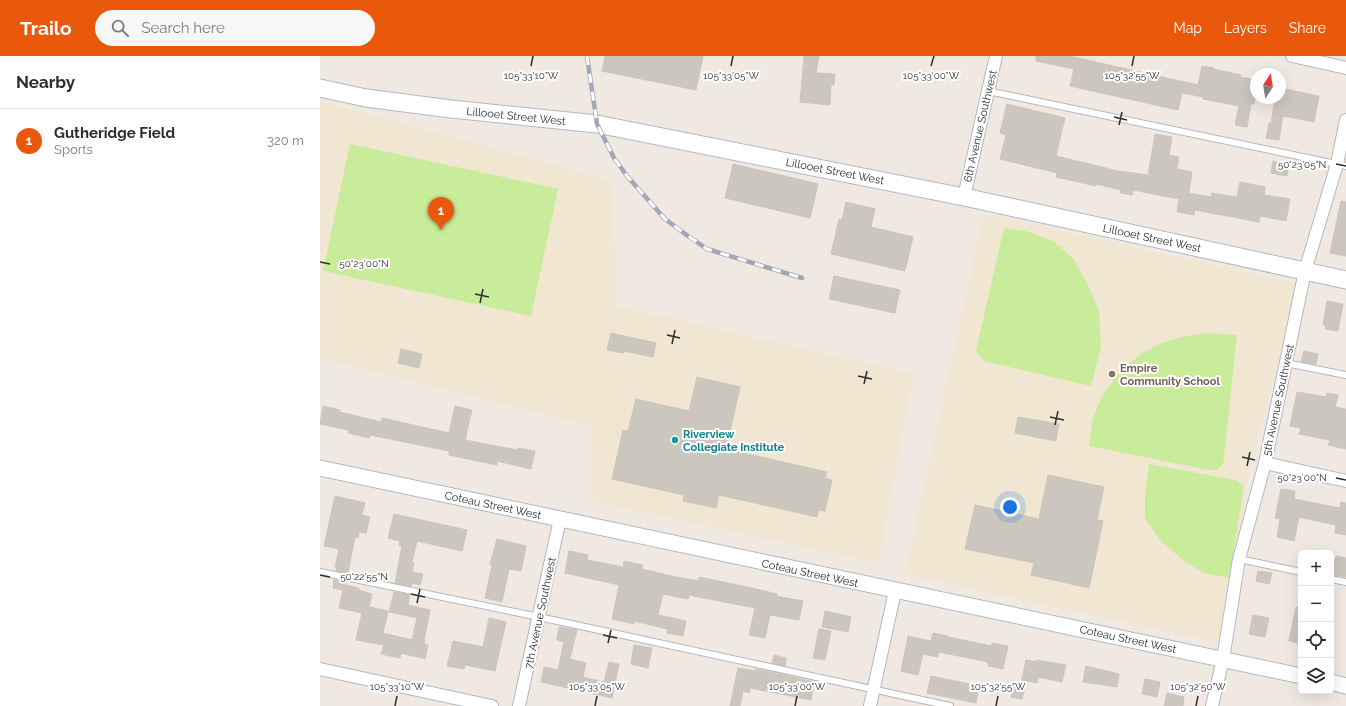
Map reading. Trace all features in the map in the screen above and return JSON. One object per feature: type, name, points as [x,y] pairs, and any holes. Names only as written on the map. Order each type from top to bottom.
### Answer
[{"type":"main road","name":"Lillooet Street West","points":[[320,88],[366,98],[451,109],[597,124],[964,197],[1346,280]]},
{"type":"street","name":"6th Avenue Southwest","points":[[964,197],[996,56]]},
{"type":"street","points":[[1292,56],[1346,68]]},
{"type":"street","name":"5th Avenue Southwest","points":[[1212,706],[1223,659],[1239,559],[1265,463],[1305,271],[1341,165],[1346,120]]},
{"type":"street","points":[[1265,463],[1346,481]]},
{"type":"street","name":"Coteau Street West","points":[[320,468],[1298,675]]},
{"type":"street","name":"7th Avenue Southwest","points":[[520,706],[560,519]]},
{"type":"street","points":[[870,706],[895,591]]},
{"type":"street","points":[[320,669],[492,706]]},
{"type":"street","points":[[1334,683],[1346,686]]},
{"type":"lane","points":[[988,91],[1341,165]]},
{"type":"lane","points":[[1286,363],[1346,375]]},
{"type":"lane","points":[[1239,559],[1298,571]]},
{"type":"lane","points":[[320,572],[539,617],[950,706]]},
{"type":"lane","points":[[1334,580],[1346,582]]},
{"type":"shaded area","points":[[320,101],[612,181],[616,306],[913,374],[878,563],[593,501],[590,426],[320,357]]},
{"type":"shaded area","name":"Empire Community School","points":[[984,214],[1299,284],[1251,464],[1220,643],[905,574]]},
{"type":"green space","points":[[350,144],[558,189],[531,316],[323,271]]},
{"type":"green space","points":[[1004,228],[1026,231],[1053,241],[1074,259],[1089,287],[1099,312],[1101,347],[1091,386],[983,361],[976,351]]},
{"type":"green space","points":[[1207,333],[1237,335],[1223,464],[1217,470],[1210,470],[1089,446],[1093,419],[1101,399],[1115,378],[1133,360],[1165,342],[1181,337]]},
{"type":"green space","points":[[1149,464],[1236,480],[1244,487],[1229,578],[1204,573],[1183,560],[1162,542],[1145,519],[1145,493]]},
{"type":"building","points":[[605,56],[703,56],[696,90],[602,71]]},
{"type":"building","points":[[804,56],[819,56],[816,73],[835,74],[834,85],[831,85],[830,105],[800,102]]},
{"type":"building","points":[[1036,56],[1069,56],[1198,85],[1202,66],[1241,75],[1240,77],[1250,79],[1251,104],[1247,127],[1235,125],[1239,106],[1182,93],[1178,110],[1070,86],[1074,69],[1036,61]]},
{"type":"building","points":[[1286,89],[1319,96],[1314,122],[1283,116],[1279,140],[1266,138],[1269,123],[1271,124],[1274,104],[1286,104]]},
{"type":"building","points":[[1007,104],[1065,118],[1056,156],[1118,171],[1148,175],[1155,134],[1172,137],[1169,155],[1179,157],[1177,169],[1192,172],[1189,193],[1211,197],[1212,193],[1237,197],[1240,182],[1265,187],[1264,195],[1290,199],[1286,221],[1260,216],[1259,222],[1195,210],[1194,215],[1177,212],[1179,199],[1133,190],[1132,195],[1120,193],[1121,190],[1056,177],[1057,173],[1000,159],[1006,135],[1000,133]]},
{"type":"building","points":[[1273,161],[1289,164],[1287,176],[1271,173]]},
{"type":"building","points":[[733,164],[818,184],[810,218],[725,198]]},
{"type":"building","points":[[1341,201],[1346,202],[1346,256],[1330,253]]},
{"type":"building","points":[[846,202],[875,209],[871,227],[913,237],[905,271],[831,254],[839,219],[842,220]]},
{"type":"building","points":[[834,276],[900,290],[895,313],[829,299]]},
{"type":"building","points":[[1327,301],[1343,304],[1338,331],[1325,329],[1326,325],[1323,325]]},
{"type":"building","points":[[611,333],[656,343],[653,357],[624,351],[623,353],[607,350]]},
{"type":"building","points":[[401,349],[422,354],[419,368],[398,363]]},
{"type":"building","points":[[1304,351],[1318,354],[1316,364],[1301,362]]},
{"type":"building","name":"Riverview Collegiate Institute","points":[[697,377],[740,387],[726,449],[827,472],[825,478],[832,480],[825,511],[819,510],[817,517],[719,495],[716,508],[683,501],[684,495],[612,479],[623,430],[628,431],[636,399],[689,411]]},
{"type":"building","points":[[1297,392],[1326,397],[1327,393],[1338,395],[1335,407],[1346,409],[1346,449],[1328,445],[1330,440],[1299,434],[1301,428],[1290,426]]},
{"type":"building","points":[[323,406],[340,410],[340,412],[381,422],[382,418],[449,433],[455,406],[472,410],[465,440],[517,450],[518,448],[535,451],[531,469],[497,461],[497,465],[449,455],[449,451],[370,435],[369,438],[348,433],[349,430],[320,424]]},
{"type":"building","points":[[1018,417],[1059,424],[1056,441],[1015,433]]},
{"type":"building","points":[[1048,475],[1104,487],[1097,520],[1103,521],[1089,588],[1031,575],[1034,563],[965,549],[975,505],[1039,519]]},
{"type":"building","points":[[1281,489],[1295,491],[1294,499],[1340,508],[1341,502],[1346,503],[1346,535],[1335,533],[1336,525],[1299,517],[1294,541],[1277,537],[1280,519],[1275,518]]},
{"type":"building","points":[[335,496],[365,503],[362,515],[370,517],[366,533],[359,532],[358,538],[355,537],[348,573],[336,571],[337,567],[335,567],[339,549],[324,546]]},
{"type":"building","points":[[394,514],[467,530],[462,551],[417,541],[412,562],[414,563],[412,572],[423,574],[420,585],[412,583],[412,586],[395,583],[402,546],[399,546],[400,541],[388,538]]},
{"type":"building","points":[[497,539],[526,546],[521,571],[509,569],[502,602],[485,598],[492,565],[490,564]]},
{"type":"building","points":[[569,551],[588,555],[587,560],[623,567],[624,561],[643,565],[642,569],[676,577],[699,581],[699,577],[803,601],[799,620],[770,615],[765,638],[749,635],[755,608],[689,595],[688,599],[663,594],[658,615],[686,621],[683,636],[667,633],[668,629],[634,621],[634,624],[612,619],[619,585],[565,573]]},
{"type":"building","points":[[1336,556],[1346,558],[1346,577],[1334,574]]},
{"type":"building","points":[[1258,571],[1272,573],[1269,584],[1256,581]]},
{"type":"building","points":[[334,580],[346,582],[345,585],[359,588],[359,590],[372,594],[369,607],[388,611],[383,633],[412,640],[417,618],[389,612],[394,592],[410,595],[408,605],[430,610],[424,640],[424,644],[428,645],[425,659],[401,653],[400,658],[381,654],[384,645],[356,640],[362,613],[339,608],[343,590],[333,588]]},
{"type":"building","points":[[1296,607],[1298,607],[1298,643],[1289,641]]},
{"type":"building","points":[[825,611],[851,617],[848,632],[822,627]]},
{"type":"building","points":[[1253,615],[1269,618],[1265,637],[1249,634]]},
{"type":"building","points":[[489,618],[506,622],[495,671],[465,665],[464,669],[447,666],[453,641],[483,647]]},
{"type":"building","points":[[559,627],[577,630],[570,659],[586,663],[583,677],[604,682],[609,662],[619,664],[612,698],[541,682],[544,667],[558,670],[564,642],[557,640]]},
{"type":"building","points":[[819,629],[831,631],[825,660],[813,658]]},
{"type":"building","points":[[933,633],[992,646],[992,643],[1008,646],[1003,669],[988,666],[988,662],[939,652],[938,657],[923,654],[918,675],[901,671],[908,636],[931,641]]},
{"type":"building","points":[[634,645],[652,648],[648,668],[631,664]]},
{"type":"building","points":[[774,655],[786,658],[785,666],[772,663]]},
{"type":"building","points":[[1026,660],[1036,662],[1036,660],[1066,665],[1062,682],[1038,677],[1037,683],[1022,680]]},
{"type":"building","points":[[1086,666],[1119,674],[1117,687],[1083,682]]},
{"type":"building","points":[[738,668],[755,671],[756,669],[814,682],[811,700],[750,688],[749,693],[743,691],[740,706],[730,706]]},
{"type":"building","points":[[931,676],[979,686],[976,703],[927,693]]},
{"type":"building","points":[[1145,679],[1160,682],[1157,697],[1142,694]]},
{"type":"building","points":[[1013,685],[1025,688],[1022,699],[1011,697]]},
{"type":"building","points":[[1167,693],[1184,697],[1183,706],[1164,706]]},
{"type":"railway","points":[[587,56],[597,124],[614,158],[627,176],[665,219],[707,249],[802,278]]},
{"type":"place","name":"Gutheridge Field","points":[[441,230]]},
{"type":"place","name":"Empire Community School","points":[[1112,374]]},
{"type":"place","name":"Riverview Collegiate Institute","points":[[675,440]]}]
